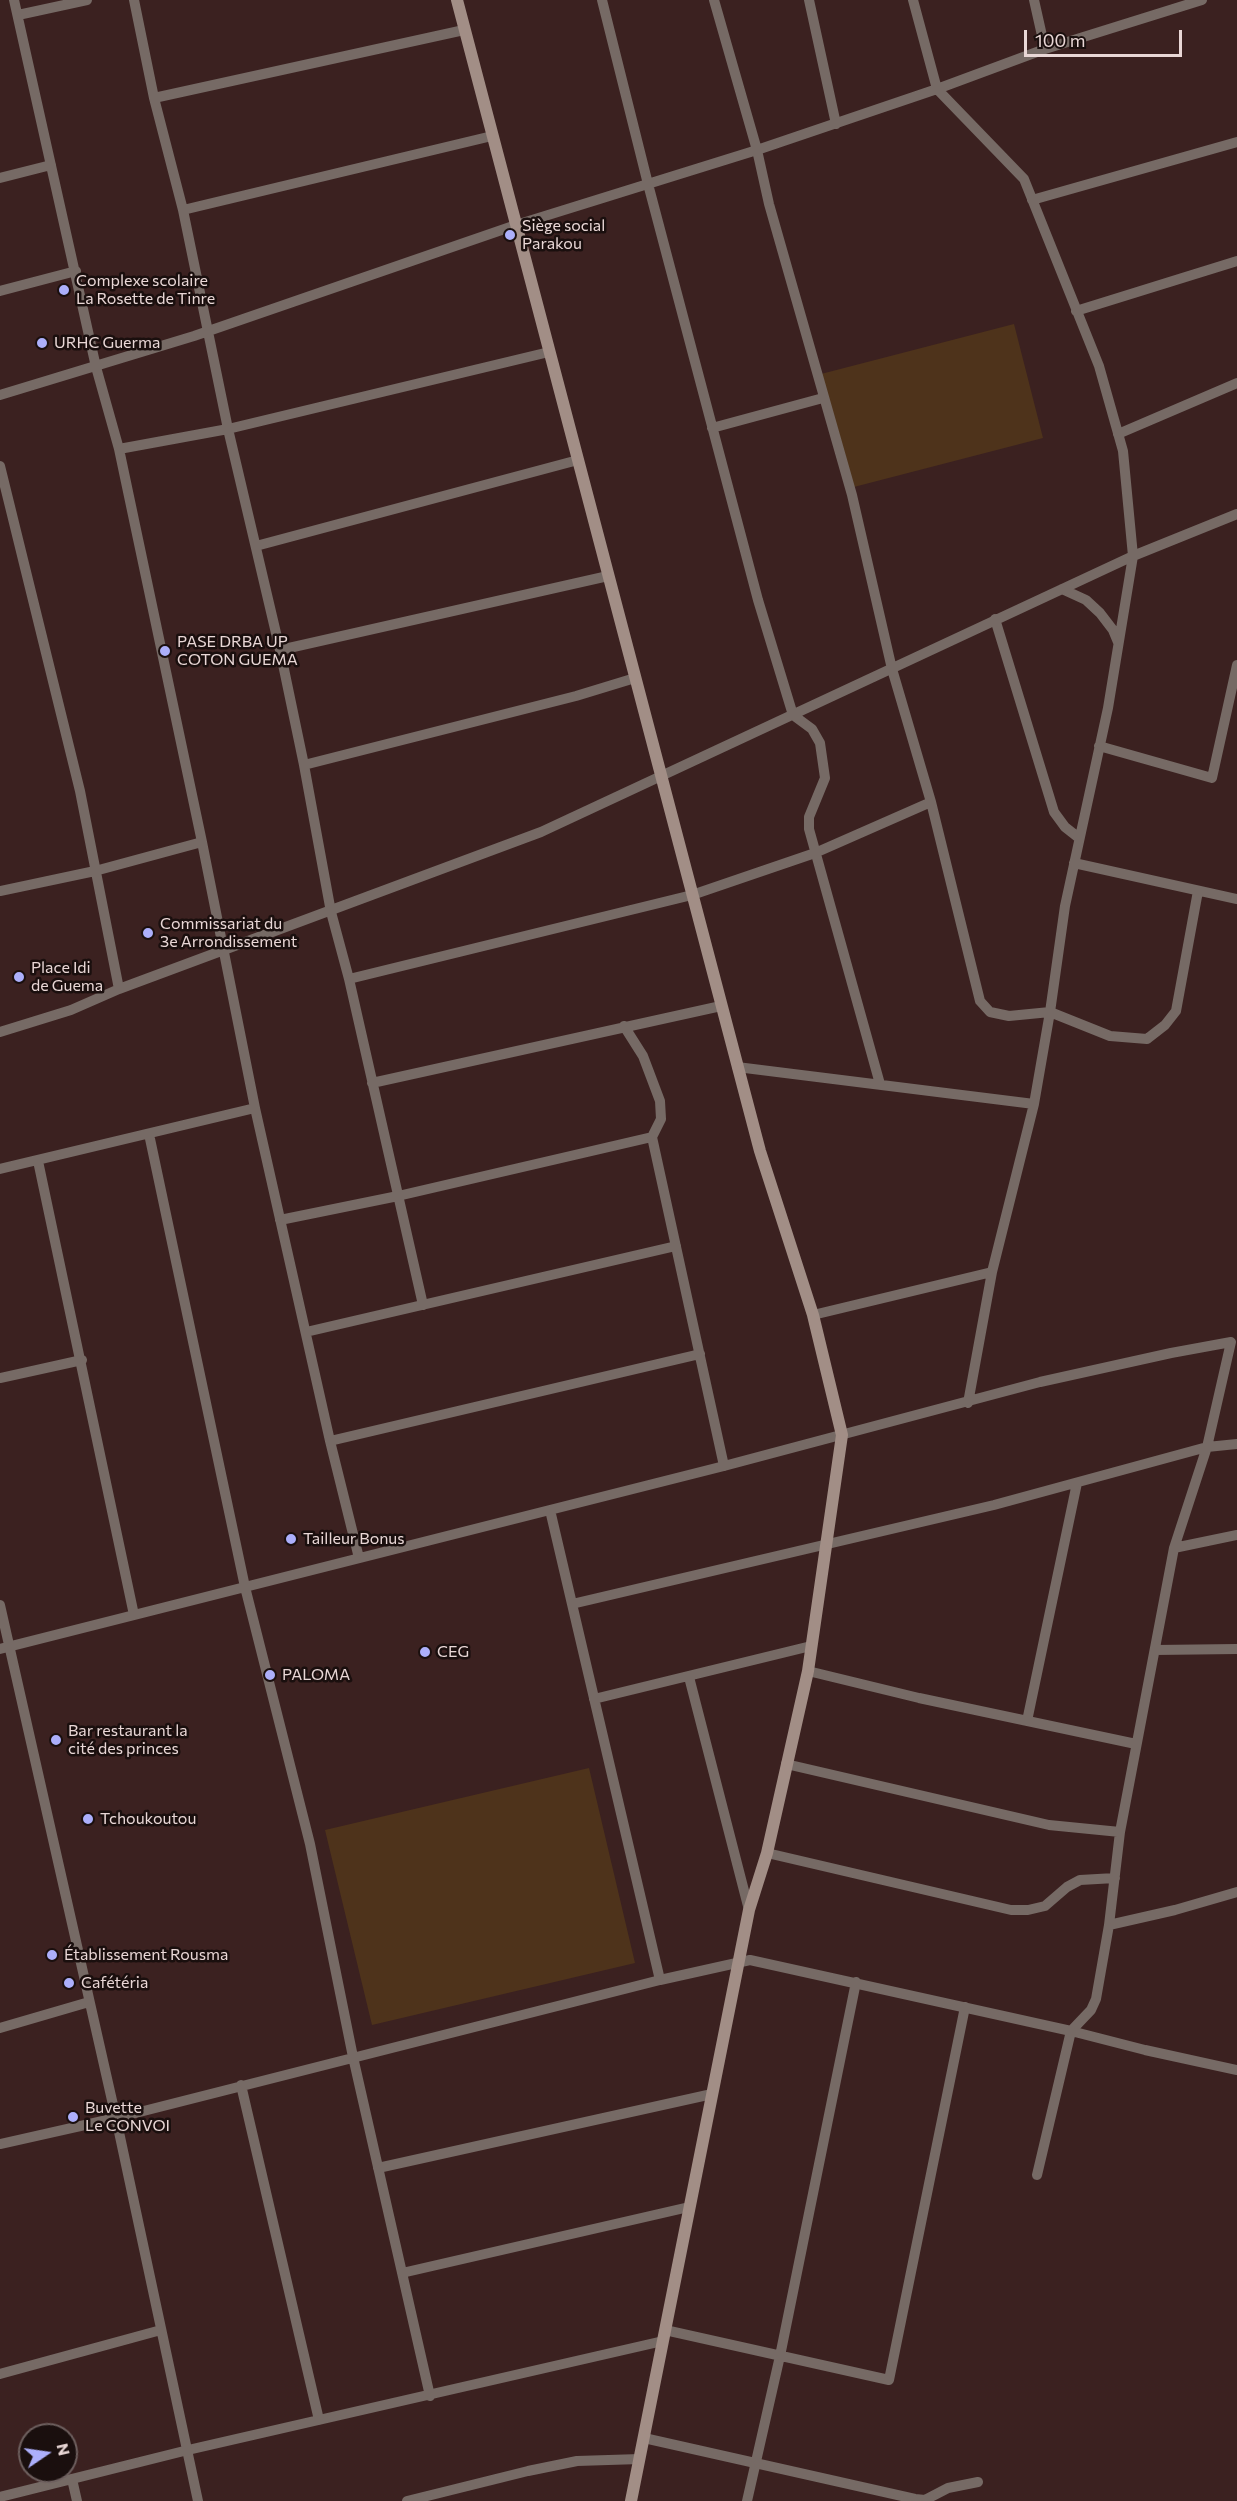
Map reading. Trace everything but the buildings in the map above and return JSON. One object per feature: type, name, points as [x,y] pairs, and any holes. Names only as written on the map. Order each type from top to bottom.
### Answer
[{"type":"street","points":[[14,0],[96,367],[119,449],[255,1108],[330,1442],[359,1558]]},
{"type":"street","points":[[18,15],[87,0]]},
{"type":"street","points":[[134,0],[154,98],[183,210],[228,429],[280,650],[331,912],[349,979],[423,1305]]},
{"type":"street","points":[[457,0],[737,1067],[760,1152],[813,1315],[842,1435],[808,1671],[767,1853],[748,1910],[631,2501]]},
{"type":"street","points":[[602,0],[758,600],[793,715],[812,729],[820,743],[825,778],[809,817],[809,829],[880,1084]]},
{"type":"street","points":[[714,0],[757,150],[769,204],[823,398],[852,495],[892,669],[931,802],[980,1001],[990,1012],[1009,1016],[1050,1012],[1110,1036],[1147,1039],[1165,1025],[1176,1011],[1198,891]]},
{"type":"street","points":[[809,0],[836,124]]},
{"type":"street","points":[[913,0],[937,89],[1024,179],[1099,366],[1123,451],[1133,556],[1100,746],[1065,906],[1034,1104],[992,1272],[968,1402]]},
{"type":"street","points":[[1034,0],[1045,50]]},
{"type":"street","points":[[0,395],[207,331],[516,225],[757,150],[1045,50],[1202,0]]},
{"type":"street","points":[[154,98],[464,30]]},
{"type":"street","points":[[183,210],[492,136]]},
{"type":"street","points":[[1032,200],[1237,142]]},
{"type":"street","points":[[0,178],[51,165]]},
{"type":"street","points":[[1076,311],[1237,261]]},
{"type":"street","points":[[0,291],[76,271]]},
{"type":"street","points":[[119,449],[228,429],[549,352]]},
{"type":"street","points":[[1118,434],[1237,383]]},
{"type":"street","points":[[712,428],[823,398]]},
{"type":"street","points":[[256,546],[578,460]]},
{"type":"street","points":[[0,466],[80,791],[119,989]]},
{"type":"street","points":[[0,1032],[70,1010],[119,989],[541,832],[995,619],[1133,556],[1237,514]]},
{"type":"street","points":[[280,650],[608,576]]},
{"type":"street","points":[[1062,589],[1086,600],[1100,612],[1119,643]]},
{"type":"street","points":[[995,619],[1054,812],[1065,827],[1079,837]]},
{"type":"street","points":[[1100,746],[1212,778],[1237,665]]},
{"type":"street","points":[[304,765],[576,696],[635,678]]},
{"type":"street","points":[[349,979],[692,895],[815,854],[931,802]]},
{"type":"street","points":[[0,891],[202,843]]},
{"type":"street","points":[[1074,863],[1237,899]]},
{"type":"street","points":[[372,1083],[721,1005]]},
{"type":"street","points":[[624,1026],[643,1056],[660,1101],[661,1119],[652,1137],[724,1466]]},
{"type":"street","points":[[737,1067],[1034,1104]]},
{"type":"street","points":[[0,1169],[255,1108]]},
{"type":"street","points":[[149,1134],[245,1587],[310,1844],[353,2057],[430,2396]]},
{"type":"street","points":[[280,1220],[398,1196],[652,1137]]},
{"type":"street","points":[[38,1161],[82,1360],[134,1615]]},
{"type":"street","points":[[306,1332],[676,1246]]},
{"type":"street","points":[[813,1315],[992,1272]]},
{"type":"street","points":[[4,1648],[724,1466],[1062,1377],[1234,1341],[1207,1447],[1174,1548],[1120,1832],[1109,1925],[1096,1999],[1091,2010],[1071,2031],[1037,2175]]},
{"type":"street","points":[[330,1442],[700,1354]]},
{"type":"street","points":[[0,1378],[82,1360]]},
{"type":"street","points":[[572,1604],[994,1505],[1207,1447],[1237,1444]]},
{"type":"street","points":[[1027,1721],[1077,1483]]},
{"type":"street","points":[[550,1510],[660,1980]]},
{"type":"street","points":[[1174,1548],[1237,1535]]},
{"type":"street","points":[[0,1605],[4,1648],[116,2118],[198,2501]]},
{"type":"street","points":[[594,1699],[811,1646]]},
{"type":"street","points":[[1155,1650],[1237,1649]]},
{"type":"street","points":[[808,1671],[1136,1744]]},
{"type":"street","points":[[689,1677],[748,1910]]},
{"type":"street","points":[[786,1764],[1049,1825],[1120,1832]]},
{"type":"street","points":[[767,1853],[1011,1910],[1028,1910],[1045,1906],[1066,1887],[1080,1880],[1115,1878]]},
{"type":"street","points":[[1109,1925],[1176,1910],[1237,1892]]},
{"type":"street","points":[[0,2144],[116,2118],[660,1980],[750,1960],[856,1982],[1237,2070]]},
{"type":"street","points":[[747,2501],[780,2356],[856,1982]]},
{"type":"street","points":[[0,2028],[89,2002]]},
{"type":"street","points":[[78,2478],[188,2450],[430,2396],[664,2336],[780,2356],[889,2380],[965,2007]]},
{"type":"street","points":[[241,2085],[319,2420]]},
{"type":"street","points":[[378,2168],[712,2094]]},
{"type":"street","points":[[402,2273],[689,2207]]},
{"type":"street","points":[[0,2374],[162,2330]]},
{"type":"street","points":[[644,2438],[915,2499],[924,2500],[948,2488],[978,2482]]},
{"type":"street","points":[[407,2501],[577,2461],[640,2459]]},
{"type":"street","points":[[0,2497],[56,2483]]},
{"type":"street","points":[[73,2483],[76,2501]]},
{"type":"shaded area","points":[[1014,324],[1043,438],[850,488],[821,374]]},
{"type":"shaded area","points":[[589,1768],[635,1963],[372,2025],[325,1830]]},
{"type":"place","name":"Siège social Parakou","points":[[510,235]]},
{"type":"place","name":"Complexe scolaire La Rosette de Tinre","points":[[64,290]]},
{"type":"place","name":"URHC Guerma","points":[[42,343]]},
{"type":"place","name":"PASE DRBA UP COTON GUEMA","points":[[165,651]]},
{"type":"place","name":"Commissariat du 3e Arrondissement","points":[[148,933]]},
{"type":"place","name":"Place Idi de Guema","points":[[19,977]]},
{"type":"place","name":"Tailleur Bonus","points":[[291,1539]]},
{"type":"place","name":"CEG","points":[[425,1652]]},
{"type":"place","name":"PALOMA","points":[[270,1675]]},
{"type":"place","name":"Bar restaurant la cité des princes","points":[[56,1740]]},
{"type":"place","name":"Tchoukoutou","points":[[88,1819]]},
{"type":"place","name":"Établissement Rousma","points":[[52,1955]]},
{"type":"place","name":"Cafétéria","points":[[69,1983]]},
{"type":"place","name":"Buvette Le CONVOI","points":[[73,2117]]}]
